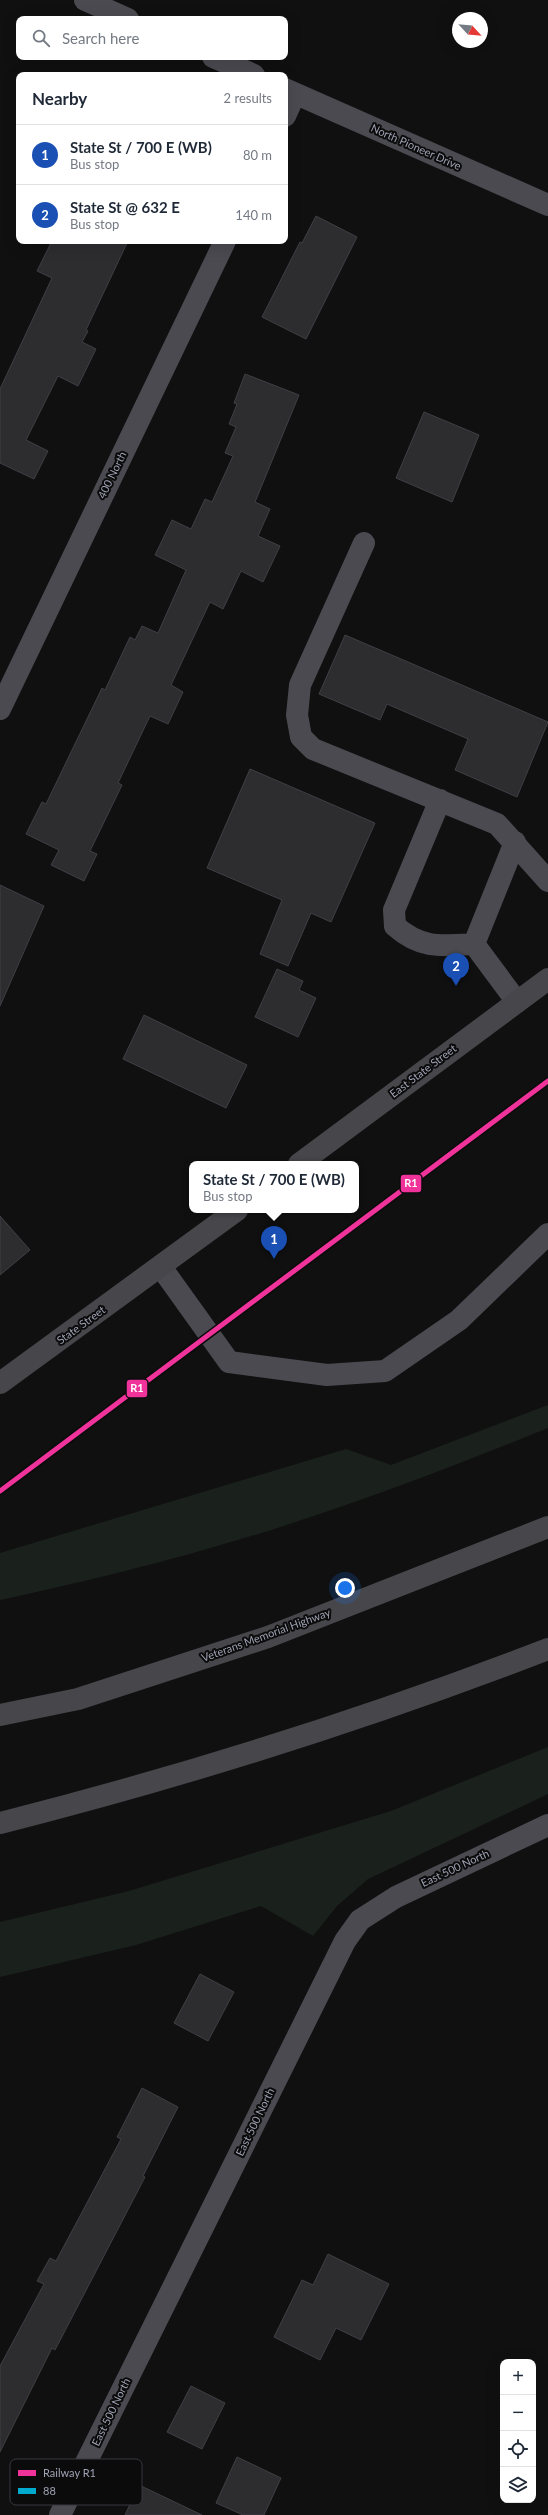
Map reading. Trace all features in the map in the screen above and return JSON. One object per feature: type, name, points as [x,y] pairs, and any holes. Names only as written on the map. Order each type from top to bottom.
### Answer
[{"type":"main road","name":"East State Street","points":[[303,1161],[548,979]]},
{"type":"main road","points":[[161,1267],[233,1213]]},
{"type":"main road","name":"State Street","points":[[0,1383],[161,1267]]},
{"type":"main road","name":"Veterans Memorial Highway","points":[[0,1714],[78,1699],[268,1637],[548,1527]]},
{"type":"main road","points":[[0,1822],[153,1783],[254,1752],[422,1696],[548,1649]]},
{"type":"street","points":[[85,0],[121,16]]},
{"type":"street","points":[[220,60],[247,72]]},
{"type":"street","points":[[288,101],[290,91]]},
{"type":"street","name":"North Pioneer Drive","points":[[290,91],[548,206]]},
{"type":"street","name":"400 North","points":[[0,708],[224,244]]},
{"type":"street","points":[[364,543],[300,685],[297,715],[301,736],[313,749],[497,824],[515,842],[548,881]]},
{"type":"street","points":[[440,800],[394,910],[395,926],[407,937],[431,946],[474,944]]},
{"type":"street","points":[[474,944],[515,842]]},
{"type":"street","points":[[474,944],[517,1002]]},
{"type":"street","points":[[161,1267],[229,1362],[327,1376],[385,1371],[459,1320],[548,1234]]},
{"type":"street","name":"East 500 North","points":[[88,2459],[345,1941],[360,1920],[396,1897],[548,1825]]},
{"type":"street","name":"East 500 North","points":[[60,2515],[65,2505]]},
{"type":"shaded area","points":[[548,1405],[548,1428],[384,1492],[259,1534],[190,1554],[109,1575],[0,1600],[0,1553],[346,1449],[391,1465]]},
{"type":"shaded area","points":[[548,1747],[548,1794],[368,1879],[337,1906],[313,1936],[261,1906],[136,1945],[0,1977],[0,1922],[129,1891],[391,1811]]},
{"type":"building","points":[[316,216],[357,237],[306,339],[262,317],[300,242],[302,243]]},
{"type":"building","points":[[50,244],[127,244],[86,330],[88,331],[82,342],[96,349],[78,386],[58,376],[26,440],[48,451],[34,479],[0,463],[0,389],[52,278],[37,271]]},
{"type":"building","points":[[245,374],[299,395],[255,502],[270,509],[258,536],[280,546],[263,582],[241,571],[223,609],[210,602],[171,685],[183,692],[168,724],[150,716],[118,783],[122,785],[90,851],[97,854],[84,881],[51,865],[59,850],[26,834],[42,802],[46,804],[102,688],[105,690],[130,637],[135,640],[142,626],[158,633],[186,570],[155,555],[172,520],[191,529],[205,499],[212,502],[233,456],[225,453],[236,427],[229,424],[237,404],[234,403]]},
{"type":"building","points":[[424,412],[479,435],[452,502],[396,478]]},
{"type":"building","points":[[345,635],[548,722],[517,797],[455,770],[468,739],[387,704],[380,720],[319,694]]},
{"type":"building","points":[[250,769],[375,823],[331,922],[311,913],[288,966],[260,954],[282,900],[207,868]]},
{"type":"building","points":[[0,885],[44,906],[0,1006]]},
{"type":"building","points":[[277,969],[303,981],[299,990],[316,998],[298,1037],[255,1017]]},
{"type":"building","points":[[144,1015],[247,1065],[226,1108],[123,1059]]},
{"type":"building","points":[[0,1216],[30,1250],[0,1275]]},
{"type":"building","points":[[200,1974],[234,1992],[208,2041],[174,2023]]},
{"type":"building","points":[[142,2088],[178,2107],[143,2176],[145,2177],[55,2350],[52,2348],[0,2452],[0,2366],[44,2284],[37,2281],[50,2258],[56,2261],[121,2139],[117,2137]]},
{"type":"building","points":[[328,2254],[389,2284],[361,2340],[336,2328],[320,2360],[274,2337],[302,2280],[313,2285]]},
{"type":"building","points":[[191,2386],[225,2403],[202,2449],[167,2432]]},
{"type":"building","points":[[237,2457],[281,2478],[264,2515],[243,2515],[216,2503]]},
{"type":"building","points":[[142,2486],[202,2515],[125,2515],[130,2505],[142,2505]]},
{"type":"rail line","name":"R1","points":[[0,1491],[548,1081]]},
{"type":"place","name":"State St @ 632 E","points":[[456,986]]},
{"type":"place","name":"State St / 700 E (WB)","points":[[274,1259]]}]
